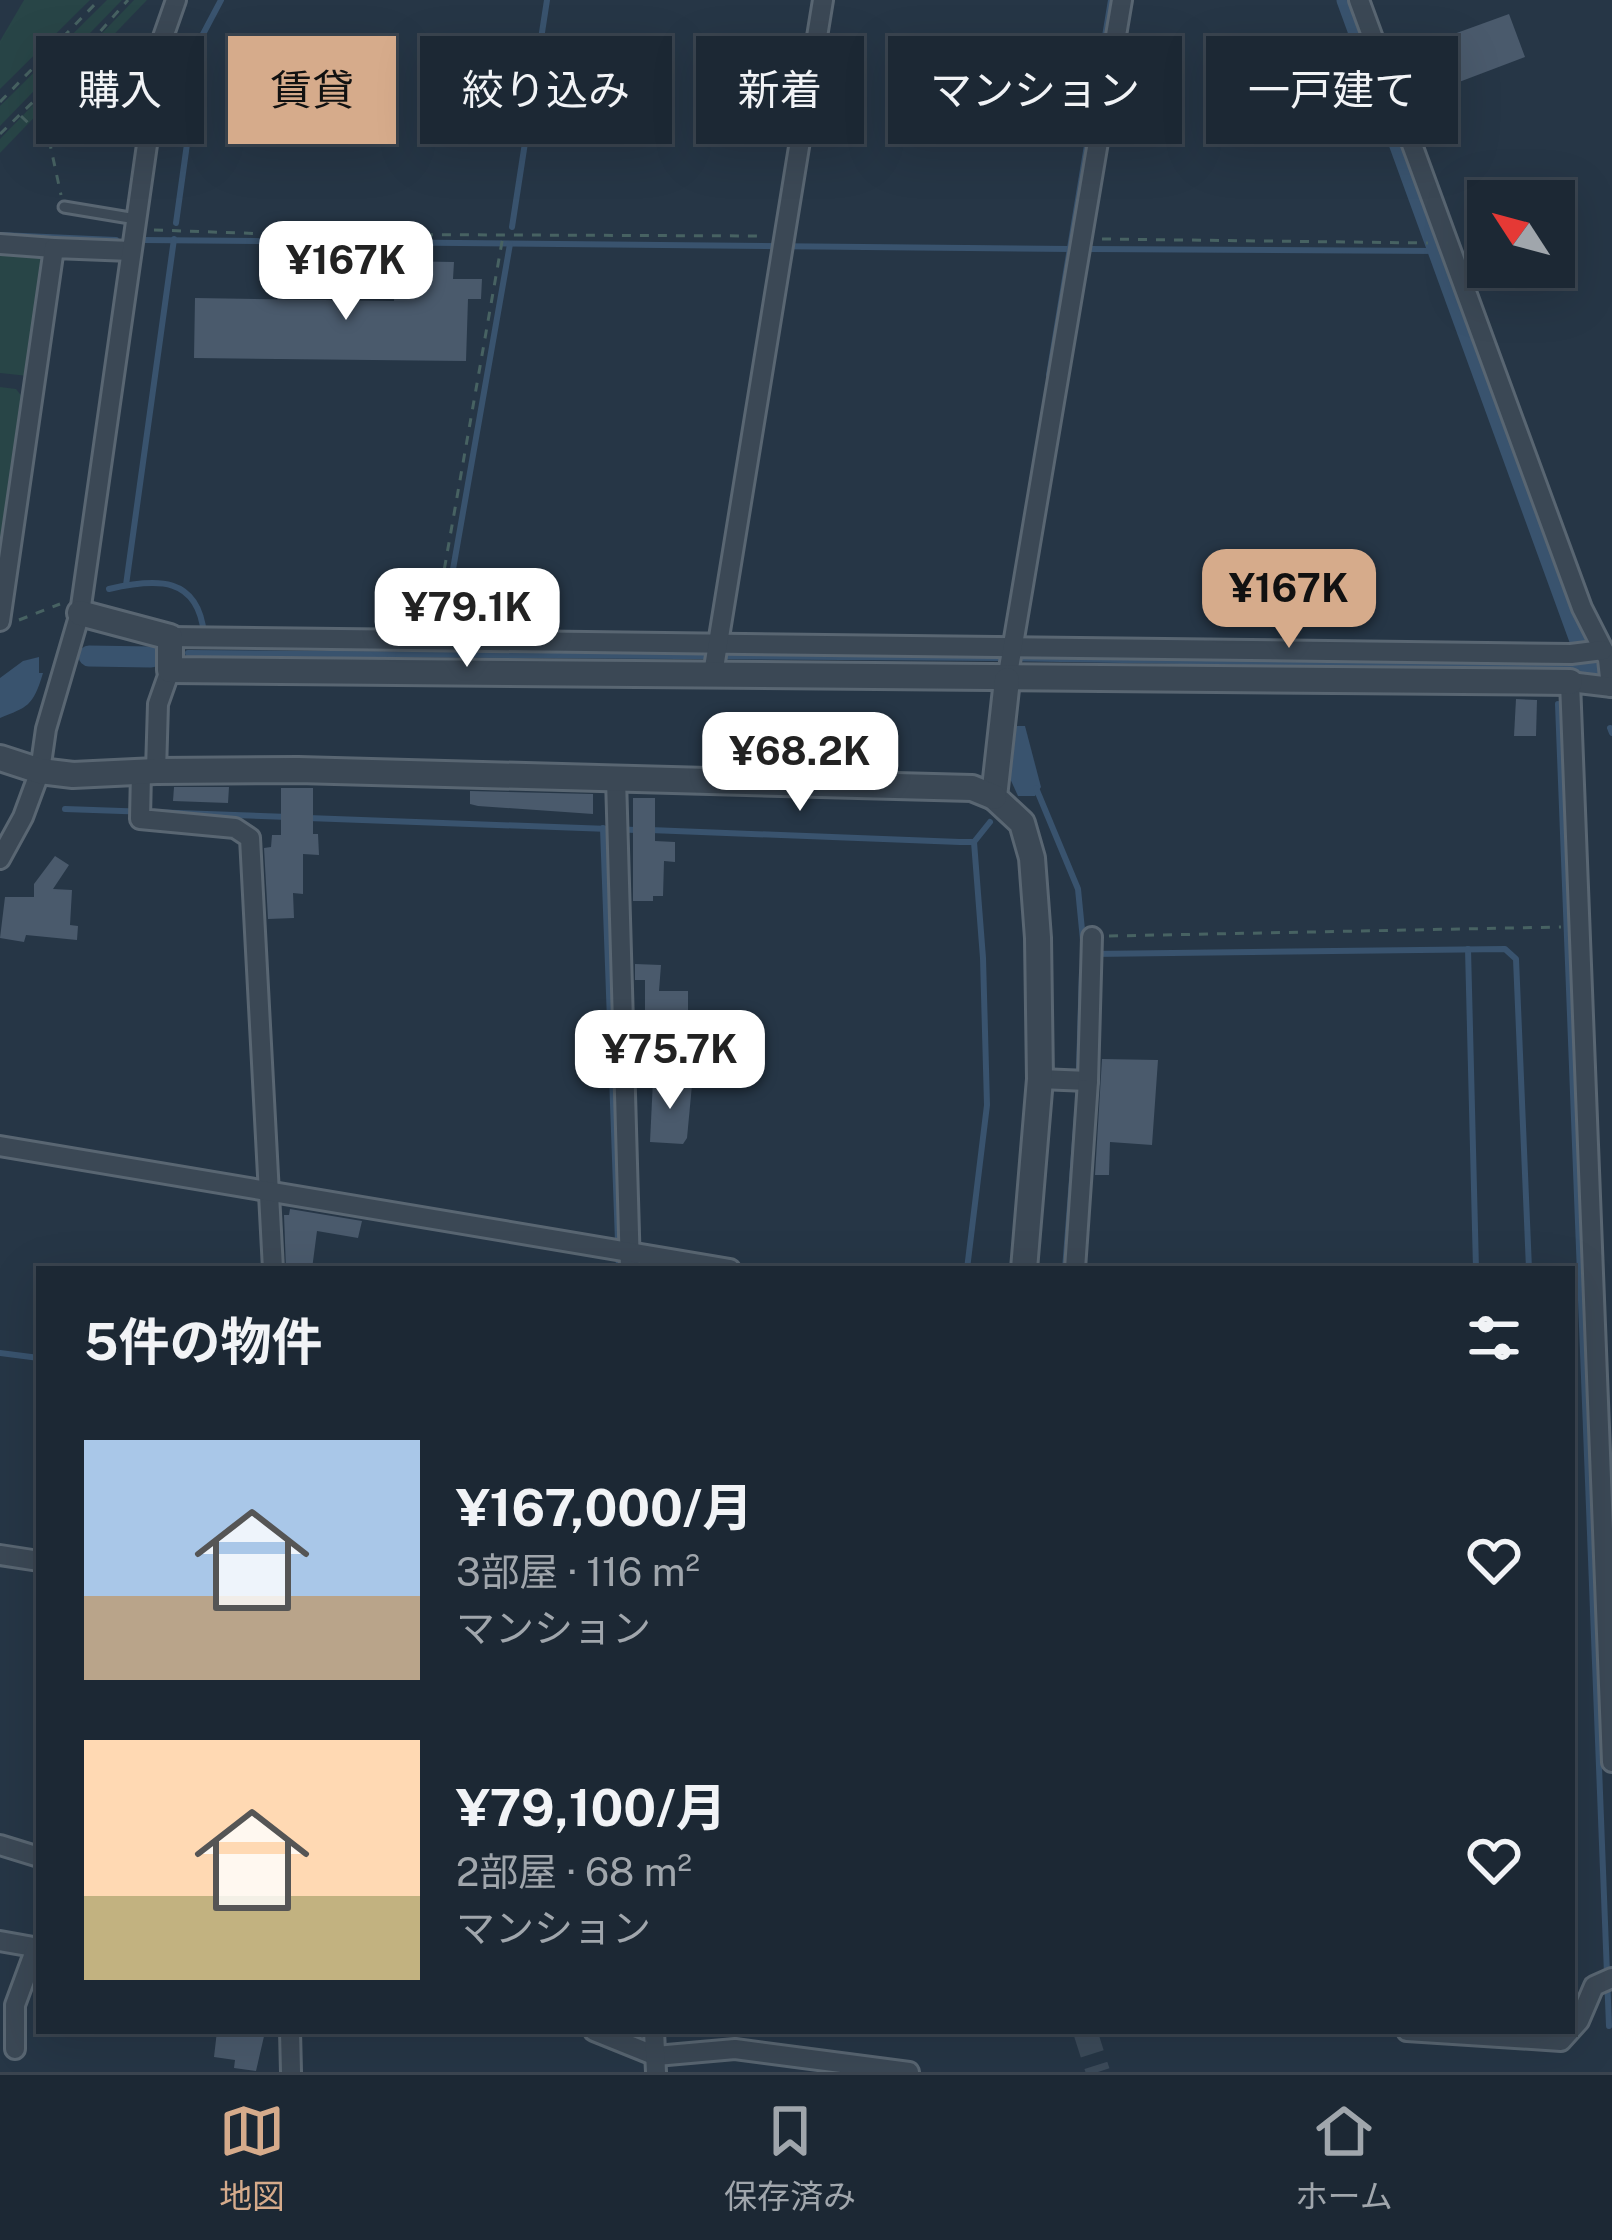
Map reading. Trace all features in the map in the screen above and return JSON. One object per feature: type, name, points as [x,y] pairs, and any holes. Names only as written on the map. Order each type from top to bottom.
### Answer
[{"type":"street","points":[[0,859],[40,771],[51,712],[82,604],[162,40],[176,0]]},
{"type":"street","points":[[718,653],[824,0]]},
{"type":"street","points":[[994,797],[1010,662],[1122,0]]},
{"type":"street","points":[[1359,0],[1602,660]]},
{"type":"street","points":[[0,244],[131,251]]},
{"type":"street","points":[[0,621],[55,248]]},
{"type":"street","points":[[82,604],[170,637],[429,656]]},
{"type":"street","points":[[170,637],[170,670],[158,704],[140,819],[235,828],[250,838],[265,1190],[273,1266]]},
{"type":"street","points":[[170,670],[429,656],[718,653],[1570,682],[1602,660]]},
{"type":"street","points":[[1010,662],[1602,660]]},
{"type":"street","points":[[1570,682],[1612,1762]]},
{"type":"street","points":[[0,758],[73,776],[148,771],[616,778],[972,788],[994,797],[1022,823],[1032,858],[1038,938],[1040,1079],[1024,1266]]},
{"type":"street","points":[[616,778],[624,1257]]},
{"type":"street","points":[[1075,1266],[1092,948]]},
{"type":"street","points":[[1040,1079],[1082,1081]]},
{"type":"street","points":[[0,1146],[624,1257],[704,1266]]},
{"type":"street","points":[[0,1555],[36,1561]]},
{"type":"street","points":[[0,1845],[36,1856]]},
{"type":"street","points":[[0,1941],[36,1948]]},
{"type":"street","points":[[15,2049],[15,2005],[36,1953]]},
{"type":"street","points":[[1575,2025],[1589,1992],[1606,1980]]},
{"type":"street","points":[[290,2034],[291,2072]]},
{"type":"street","points":[[600,2034],[656,2064],[735,2048],[909,2072]]},
{"type":"street","points":[[654,2034],[656,2064]]},
{"type":"street","points":[[1449,2034],[1561,2042],[1571,2034]]},
{"type":"lane","points":[[64,206],[135,224]]},
{"type":"path","points":[[0,102],[99,0]]},
{"type":"path","points":[[0,134],[128,0]]},
{"type":"path","points":[[20,115],[50,144],[64,206]]},
{"type":"path","points":[[135,224],[502,241],[783,243]]},
{"type":"path","points":[[1082,239],[1432,243]]},
{"type":"path","points":[[429,656],[502,241]]},
{"type":"path","points":[[21,619],[82,604]]},
{"type":"path","points":[[1092,948],[1562,927]]},
{"type":"green space","points":[[24,0],[90,0],[54,36],[36,36],[36,53],[0,89],[0,41]]},
{"type":"green space","points":[[107,0],[122,0],[87,36],[71,36]]},
{"type":"green space","points":[[134,0],[147,0],[112,36],[99,36]]},
{"type":"green space","points":[[36,70],[36,89],[0,126],[0,106]]},
{"type":"green space","points":[[36,102],[36,116],[0,153],[0,139]]},
{"type":"green space","points":[[0,250],[45,254],[28,376],[0,373]]},
{"type":"green space","points":[[0,387],[16,389],[24,399],[0,575]]},
{"type":"water","points":[[39,657],[39,673],[43,673],[36,693],[23,708],[0,718],[0,678],[23,661]]},
{"type":"water","points":[[1012,726],[1025,726],[1041,787],[1035,796],[1018,796],[1008,774]]},
{"type":"building","points":[[1509,14],[1525,57],[1458,82],[1458,36],[1448,36]]},
{"type":"building","points":[[395,261],[454,262],[453,279],[482,279],[481,299],[468,299],[466,361],[194,358],[195,298],[394,301]]},
{"type":"building","points":[[1516,699],[1537,700],[1536,736],[1514,736]]},
{"type":"building","points":[[174,787],[229,787],[228,803],[173,801]]},
{"type":"building","points":[[281,788],[313,788],[313,834],[318,834],[319,855],[303,854],[303,894],[293,893],[294,918],[268,919],[264,848],[271,847],[272,835],[281,835]]},
{"type":"building","points":[[470,791],[593,794],[593,814],[478,806],[470,804]]},
{"type":"building","points":[[633,798],[655,798],[655,841],[675,842],[675,862],[664,861],[663,896],[653,896],[653,901],[633,901]]},
{"type":"building","points":[[55,856],[69,865],[53,889],[72,890],[70,925],[78,926],[77,940],[26,935],[24,942],[0,938],[5,897],[34,897],[34,884]]},
{"type":"building","points":[[635,964],[661,965],[659,991],[688,991],[688,1016],[663,1016],[662,1049],[638,1049],[636,1010],[645,1010],[645,980],[635,980]]},
{"type":"building","points":[[1102,1059],[1158,1060],[1152,1145],[1110,1142],[1109,1175],[1095,1175]]},
{"type":"building","points":[[653,1080],[692,1085],[683,1144],[650,1142]]},
{"type":"building","points":[[290,1209],[362,1221],[358,1238],[317,1231],[312,1266],[286,1266],[284,1215]]},
{"type":"building","points":[[217,2034],[265,2034],[256,2071],[234,2068],[235,2060],[214,2057]]},
{"type":"waterway","points":[[176,223],[202,36],[221,0]]},
{"type":"waterway","points":[[512,227],[547,0]]},
{"type":"waterway","points":[[1049,375],[1111,0]]},
{"type":"waterway","points":[[1347,0],[1590,668]]},
{"type":"waterway","points":[[0,235],[116,240]]},
{"type":"waterway","points":[[126,585],[174,239]]},
{"type":"waterway","points":[[142,240],[1071,249]]},
{"type":"waterway","points":[[442,632],[510,244]]},
{"type":"waterway","points":[[1089,249],[1439,251]]},
{"type":"waterway","points":[[109,589],[159,583],[184,591],[200,615],[204,634]]},
{"type":"waterway","points":[[188,653],[1005,658],[1607,668]]},
{"type":"waterway","points":[[89,656],[151,657]]},
{"type":"waterway","points":[[1558,704],[1609,2026]]},
{"type":"waterway","points":[[1610,728],[1612,733]]},
{"type":"waterway","points":[[1036,788],[1078,889],[1083,940]]},
{"type":"waterway","points":[[65,809],[289,817]]},
{"type":"waterway","points":[[308,818],[636,830]]},
{"type":"waterway","points":[[650,830],[974,842],[990,822]]},
{"type":"waterway","points":[[603,828],[619,1266]]},
{"type":"waterway","points":[[967,1266],[987,1105],[974,842]]},
{"type":"waterway","points":[[1468,949],[1476,1266]]},
{"type":"waterway","points":[[1092,954],[1505,949],[1516,959],[1529,1266]]},
{"type":"waterway","points":[[1078,1102],[1082,971]]},
{"type":"waterway","points":[[1065,1266],[1077,1115]]},
{"type":"waterway","points":[[0,1353],[36,1358]]},
{"type":"tunnel","points":[[1086,2034],[1098,2072]]}]
